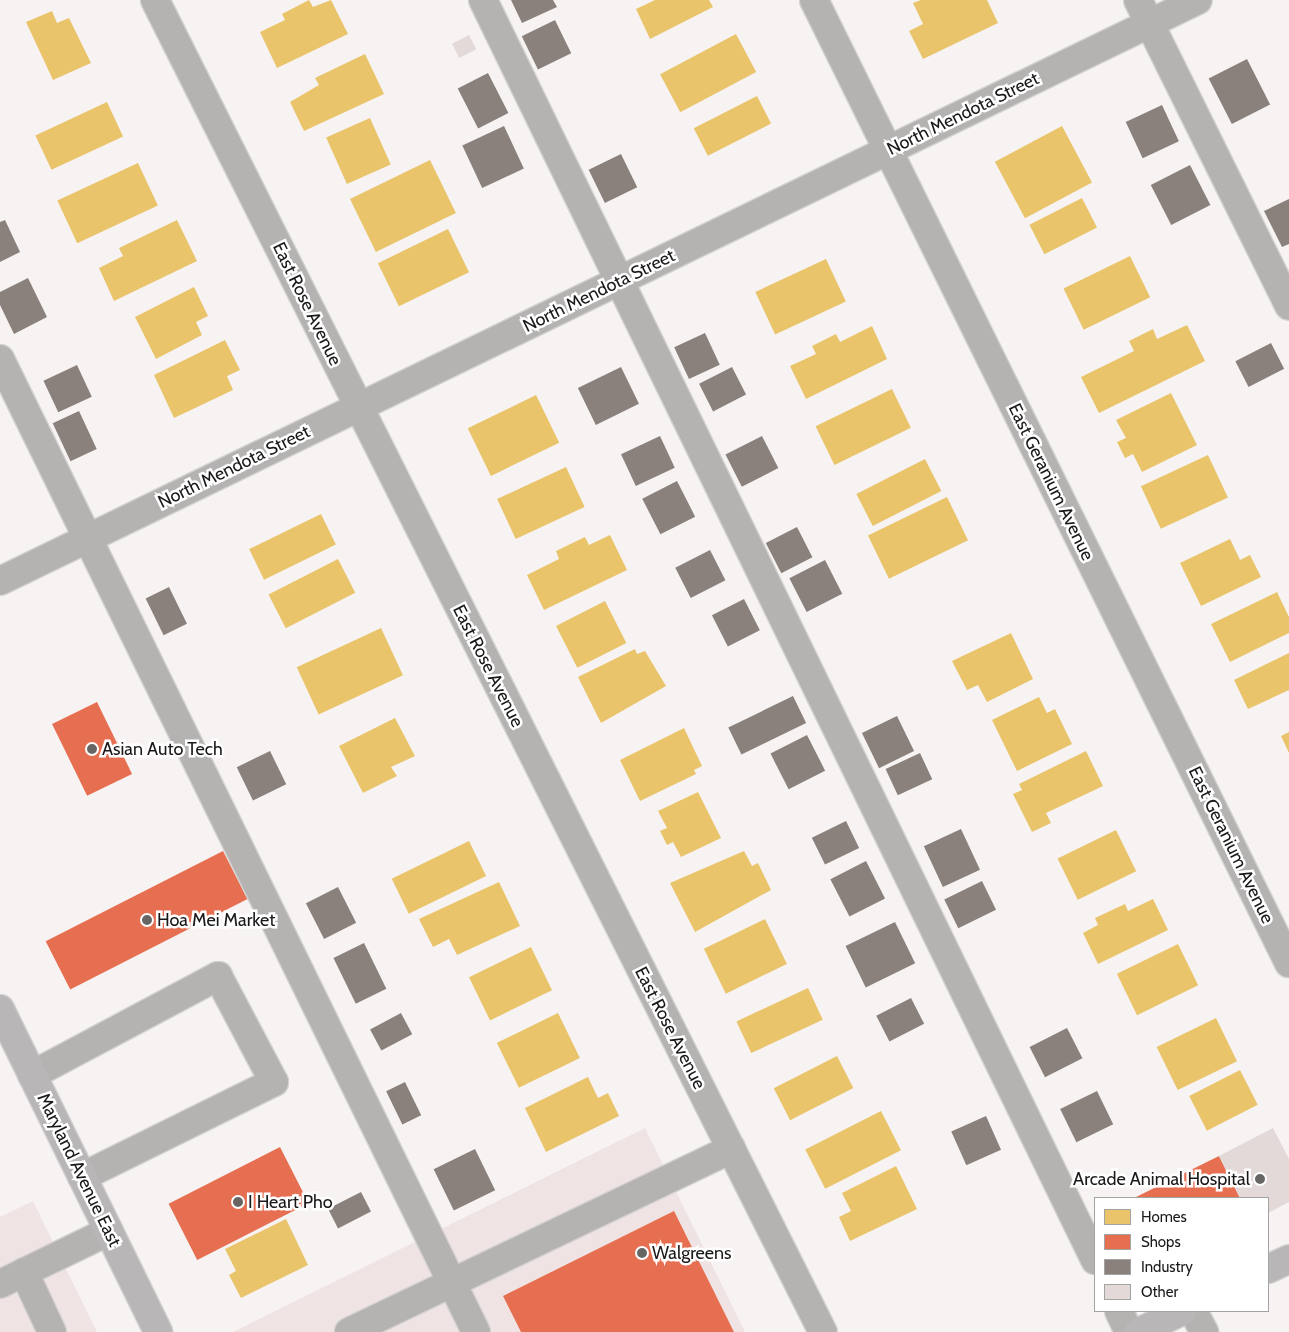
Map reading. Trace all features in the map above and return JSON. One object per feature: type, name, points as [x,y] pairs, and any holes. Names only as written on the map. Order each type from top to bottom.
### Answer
[{"type":"main road","name":"Maryland Avenue East","points":[[0,1009],[158,1332]]},
{"type":"main road","points":[[1269,1269],[1289,1259]]},
{"type":"main road","points":[[1139,1332],[1180,1312]]},
{"type":"street","name":"East Rose Avenue","points":[[155,0],[823,1332]]},
{"type":"street","points":[[483,0],[621,280],[1094,1258]]},
{"type":"street","name":"East Geranium Avenue","points":[[814,0],[1289,963]]},
{"type":"street","name":"North Mendota Street","points":[[0,581],[888,150],[1144,12],[1198,0]]},
{"type":"street","points":[[1144,12],[1289,306]]},
{"type":"street","points":[[0,359],[476,1332]]},
{"type":"street","points":[[32,1075],[218,976],[274,1082],[82,1177]]},
{"type":"street","points":[[349,1332],[731,1148]]},
{"type":"street","points":[[0,1284],[109,1231]]},
{"type":"street","points":[[24,1272],[52,1332]]},
{"type":"street","points":[[1119,1312],[1129,1332]]},
{"type":"street","points":[[1194,1312],[1204,1332]]},
{"type":"shaded area","points":[[645,1128],[745,1332],[233,1332]]},
{"type":"shaded area","points":[[33,1201],[97,1332],[0,1332],[0,1217]]},
{"type":"building: Homes","points":[[309,0],[313,7],[331,0],[348,34],[277,68],[260,32],[285,20],[282,14]]},
{"type":"building: Homes","points":[[655,0],[709,0],[713,7],[650,39],[636,9]]},
{"type":"building: Homes","points":[[921,0],[987,0],[998,23],[923,59],[909,31],[923,24],[913,3]]},
{"type":"building: Homes","points":[[52,11],[57,23],[69,18],[91,63],[53,80],[26,22]]},
{"type":"building: Homes","points":[[736,34],[756,72],[680,112],[660,74]]},
{"type":"building: Homes","points":[[365,54],[384,94],[304,131],[290,102],[319,85],[315,78]]},
{"type":"building: Homes","points":[[757,96],[771,124],[708,156],[694,128]]},
{"type":"building: Homes","points":[[107,102],[123,136],[51,170],[35,135]]},
{"type":"building: Homes","points":[[370,118],[391,165],[347,184],[326,138]]},
{"type":"building: Homes","points":[[1062,126],[1092,183],[1025,218],[995,162]]},
{"type":"building: Homes","points":[[430,160],[456,213],[376,252],[350,199]]},
{"type":"building: Homes","points":[[138,163],[158,206],[77,243],[57,201]]},
{"type":"building: Homes","points":[[1082,198],[1097,227],[1044,254],[1029,225]]},
{"type":"building: Homes","points":[[177,220],[197,261],[114,301],[99,268],[123,256],[119,248]]},
{"type":"building: Homes","points":[[448,229],[469,272],[399,306],[378,263]]},
{"type":"building: Homes","points":[[1130,256],[1150,297],[1084,330],[1063,288]]},
{"type":"building: Homes","points":[[826,259],[846,302],[775,335],[755,292]]},
{"type":"building: Homes","points":[[194,287],[208,316],[196,322],[202,335],[156,359],[135,317]]},
{"type":"building: Homes","points":[[1187,325],[1205,361],[1099,413],[1081,377],[1134,351],[1129,341],[1153,329],[1157,339]]},
{"type":"building: Homes","points":[[872,326],[887,359],[806,399],[790,366],[816,354],[812,346],[836,334],[840,342]]},
{"type":"building: Homes","points":[[225,340],[240,370],[227,376],[233,390],[174,418],[154,375]]},
{"type":"building: Homes","points":[[892,389],[911,428],[834,465],[816,426]]},
{"type":"building: Homes","points":[[1171,393],[1197,445],[1142,472],[1133,454],[1125,458],[1117,442],[1126,438],[1116,420]]},
{"type":"building: Homes","points":[[536,395],[559,443],[491,476],[468,428]]},
{"type":"building: Homes","points":[[1208,455],[1228,498],[1161,529],[1141,486]]},
{"type":"building: Homes","points":[[925,459],[941,491],[873,526],[856,494]]},
{"type":"building: Homes","points":[[566,467],[585,507],[516,539],[497,499]]},
{"type":"building: Homes","points":[[947,497],[968,540],[889,579],[868,536]]},
{"type":"building: Homes","points":[[321,514],[336,545],[264,580],[249,549]]},
{"type":"building: Homes","points":[[610,535],[627,570],[544,610],[527,575],[559,559],[556,551],[585,537],[589,545]]},
{"type":"building: Homes","points":[[1230,539],[1240,560],[1250,555],[1261,577],[1201,606],[1180,563]]},
{"type":"building: Homes","points":[[338,559],[355,593],[286,628],[269,594]]},
{"type":"building: Homes","points":[[1277,592],[1289,617],[1289,633],[1230,662],[1211,624]]},
{"type":"building: Homes","points":[[605,601],[626,643],[577,668],[556,626]]},
{"type":"building: Homes","points":[[381,628],[403,675],[319,714],[297,667]]},
{"type":"building: Homes","points":[[1011,633],[1033,679],[987,702],[978,685],[967,690],[952,661]]},
{"type":"building: Homes","points":[[635,649],[637,654],[645,651],[666,686],[601,723],[578,677]]},
{"type":"building: Homes","points":[[1289,653],[1289,690],[1248,709],[1234,680]]},
{"type":"building: Homes","points":[[1039,697],[1047,713],[1055,709],[1072,744],[1017,771],[992,720]]},
{"type":"building: Homes","points":[[395,718],[415,756],[391,767],[397,776],[363,793],[339,746]]},
{"type":"building: Homes","points":[[684,728],[702,766],[694,770],[696,774],[640,801],[620,760]]},
{"type":"building: Homes","points":[[1289,732],[1289,753],[1281,736]]},
{"type":"building: Homes","points":[[1086,751],[1103,786],[1046,813],[1051,823],[1032,832],[1013,794],[1022,790],[1019,784]]},
{"type":"building: Homes","points":[[698,792],[721,838],[681,857],[673,842],[667,845],[660,831],[667,828],[658,811]]},
{"type":"building: Homes","points":[[1116,830],[1136,871],[1078,900],[1058,858]]},
{"type":"building: Homes","points":[[469,841],[486,876],[409,914],[392,879]]},
{"type":"building: Homes","points":[[744,851],[752,866],[758,863],[771,890],[695,932],[670,883]]},
{"type":"building: Homes","points":[[499,882],[520,926],[457,955],[449,939],[433,947],[419,919]]},
{"type":"building: Homes","points":[[1153,899],[1168,930],[1098,964],[1083,933],[1098,925],[1095,918],[1125,904],[1128,911]]},
{"type":"building: Homes","points":[[765,919],[787,964],[726,994],[704,949]]},
{"type":"building: Homes","points":[[1178,944],[1198,985],[1137,1015],[1117,974]]},
{"type":"building: Homes","points":[[531,947],[552,990],[490,1020],[469,977]]},
{"type":"building: Homes","points":[[808,988],[823,1020],[751,1053],[736,1021]]},
{"type":"building: Homes","points":[[558,1013],[580,1058],[519,1088],[497,1043]]},
{"type":"building: Homes","points":[[1216,1018],[1237,1061],[1178,1090],[1157,1047]]},
{"type":"building: Homes","points":[[837,1056],[853,1088],[790,1120],[774,1088]]},
{"type":"building: Homes","points":[[1240,1070],[1258,1105],[1207,1131],[1189,1096]]},
{"type":"building: Homes","points":[[588,1077],[598,1098],[608,1093],[619,1116],[546,1152],[525,1108]]},
{"type":"building: Homes","points":[[881,1111],[901,1150],[825,1189],[805,1150]]},
{"type":"building: Homes","points":[[896,1166],[917,1209],[850,1241],[839,1217],[851,1211],[842,1193]]},
{"type":"building: Homes","points":[[286,1219],[308,1265],[241,1298],[229,1275],[236,1271],[225,1249]]},
{"type":"building: Shops","name":"Asian Auto Tech","points":[[97,702],[132,774],[87,796],[52,724]]},
{"type":"building: Shops","name":"Hoa Mei Market","points":[[223,851],[248,899],[70,989],[46,941]]},
{"type":"building: Shops","name":"I Heart Pho","points":[[280,1147],[309,1203],[197,1260],[169,1204]]},
{"type":"building: Shops","points":[[1219,1156],[1240,1197],[1136,1197]]},
{"type":"building: Shops","name":"Walgreens","points":[[674,1211],[734,1332],[521,1332],[503,1296]]},
{"type":"building: Industry","points":[[511,0],[553,0],[557,7],[522,23]]},
{"type":"building: Industry","points":[[555,20],[571,53],[538,69],[522,36]]},
{"type":"building: Industry","points":[[1247,59],[1270,104],[1232,124],[1209,79]]},
{"type":"building: Industry","points":[[488,73],[508,113],[478,129],[458,88]]},
{"type":"building: Industry","points":[[1162,105],[1179,141],[1143,158],[1126,122]]},
{"type":"building: Industry","points":[[504,126],[524,169],[482,188],[462,145]]},
{"type":"building: Industry","points":[[621,154],[637,187],[605,203],[589,170]]},
{"type":"building: Industry","points":[[1190,165],[1210,205],[1171,225],[1151,185]]},
{"type":"building: Industry","points":[[1289,199],[1289,244],[1282,247],[1264,211]]},
{"type":"building: Industry","points":[[5,220],[20,252],[0,262],[0,222]]},
{"type":"building: Industry","points":[[28,278],[47,317],[14,334],[0,305],[0,292]]},
{"type":"building: Industry","points":[[705,333],[720,365],[689,379],[674,347]]},
{"type":"building: Industry","points":[[1271,343],[1284,369],[1249,387],[1235,361]]},
{"type":"building: Industry","points":[[77,365],[92,397],[58,412],[43,381]]},
{"type":"building: Industry","points":[[621,367],[639,404],[596,425],[578,388]]},
{"type":"building: Industry","points":[[732,367],[746,395],[713,411],[699,384]]},
{"type":"building: Industry","points":[[79,411],[97,449],[70,461],[53,423]]},
{"type":"building: Industry","points":[[660,436],[675,468],[636,486],[621,454]]},
{"type":"building: Industry","points":[[762,436],[778,468],[742,487],[725,455]]},
{"type":"building: Industry","points":[[677,481],[695,517],[660,534],[642,499]]},
{"type":"building: Industry","points":[[797,527],[812,557],[781,573],[766,543]]},
{"type":"building: Industry","points":[[710,550],[725,580],[691,598],[675,568]]},
{"type":"building: Industry","points":[[825,560],[842,594],[807,612],[789,578]]},
{"type":"building: Industry","points":[[169,587],[187,624],[164,635],[146,598]]},
{"type":"building: Industry","points":[[744,599],[760,630],[728,647],[712,615]]},
{"type":"building: Industry","points":[[793,696],[806,723],[741,755],[728,728]]},
{"type":"building: Industry","points":[[897,716],[914,751],[879,768],[862,733]]},
{"type":"building: Industry","points":[[807,735],[825,771],[789,789],[770,754]]},
{"type":"building: Industry","points":[[270,751],[286,784],[253,800],[237,767]]},
{"type":"building: Industry","points":[[920,753],[932,779],[898,795],[886,769]]},
{"type":"building: Industry","points":[[846,821],[859,848],[825,865],[812,838]]},
{"type":"building: Industry","points":[[961,829],[980,870],[943,887],[924,846]]},
{"type":"building: Industry","points":[[866,861],[885,898],[849,917],[830,879]]},
{"type":"building: Industry","points":[[982,881],[996,910],[958,928],[944,899]]},
{"type":"building: Industry","points":[[338,887],[356,923],[324,939],[306,903]]},
{"type":"building: Industry","points":[[895,922],[915,963],[866,987],[846,946]]},
{"type":"building: Industry","points":[[364,943],[386,989],[356,1004],[333,958]]},
{"type":"building: Industry","points":[[911,998],[924,1024],[889,1042],[876,1016]]},
{"type":"building: Industry","points":[[401,1013],[412,1034],[381,1051],[370,1029]]},
{"type":"building: Industry","points":[[1067,1028],[1082,1058],[1045,1077],[1030,1047]]},
{"type":"building: Industry","points":[[405,1082],[421,1115],[402,1124],[386,1091]]},
{"type":"building: Industry","points":[[1097,1091],[1113,1124],[1076,1142],[1060,1109]]},
{"type":"building: Industry","points":[[986,1116],[1001,1150],[966,1165],[951,1131]]},
{"type":"building: Industry","points":[[475,1149],[495,1190],[454,1211],[434,1169]]},
{"type":"building: Industry","points":[[361,1192],[371,1212],[338,1228],[328,1209]]},
{"type":"building: Other","points":[[469,35],[476,49],[459,58],[452,44]]},
{"type":"building: Other","name":"Arcade Animal Hospital","points":[[1273,1128],[1289,1159],[1289,1202],[1269,1212],[1269,1197],[1240,1197],[1219,1156]]},
{"type":"place","name":"Asian Auto Tech","points":[[92,749]]},
{"type":"place","name":"Hoa Mei Market","points":[[147,920]]},
{"type":"place","name":"Arcade Animal Hospital","points":[[1260,1179]]},
{"type":"place","name":"I Heart Pho","points":[[238,1202]]},
{"type":"place","name":"Walgreens","points":[[642,1253]]}]
